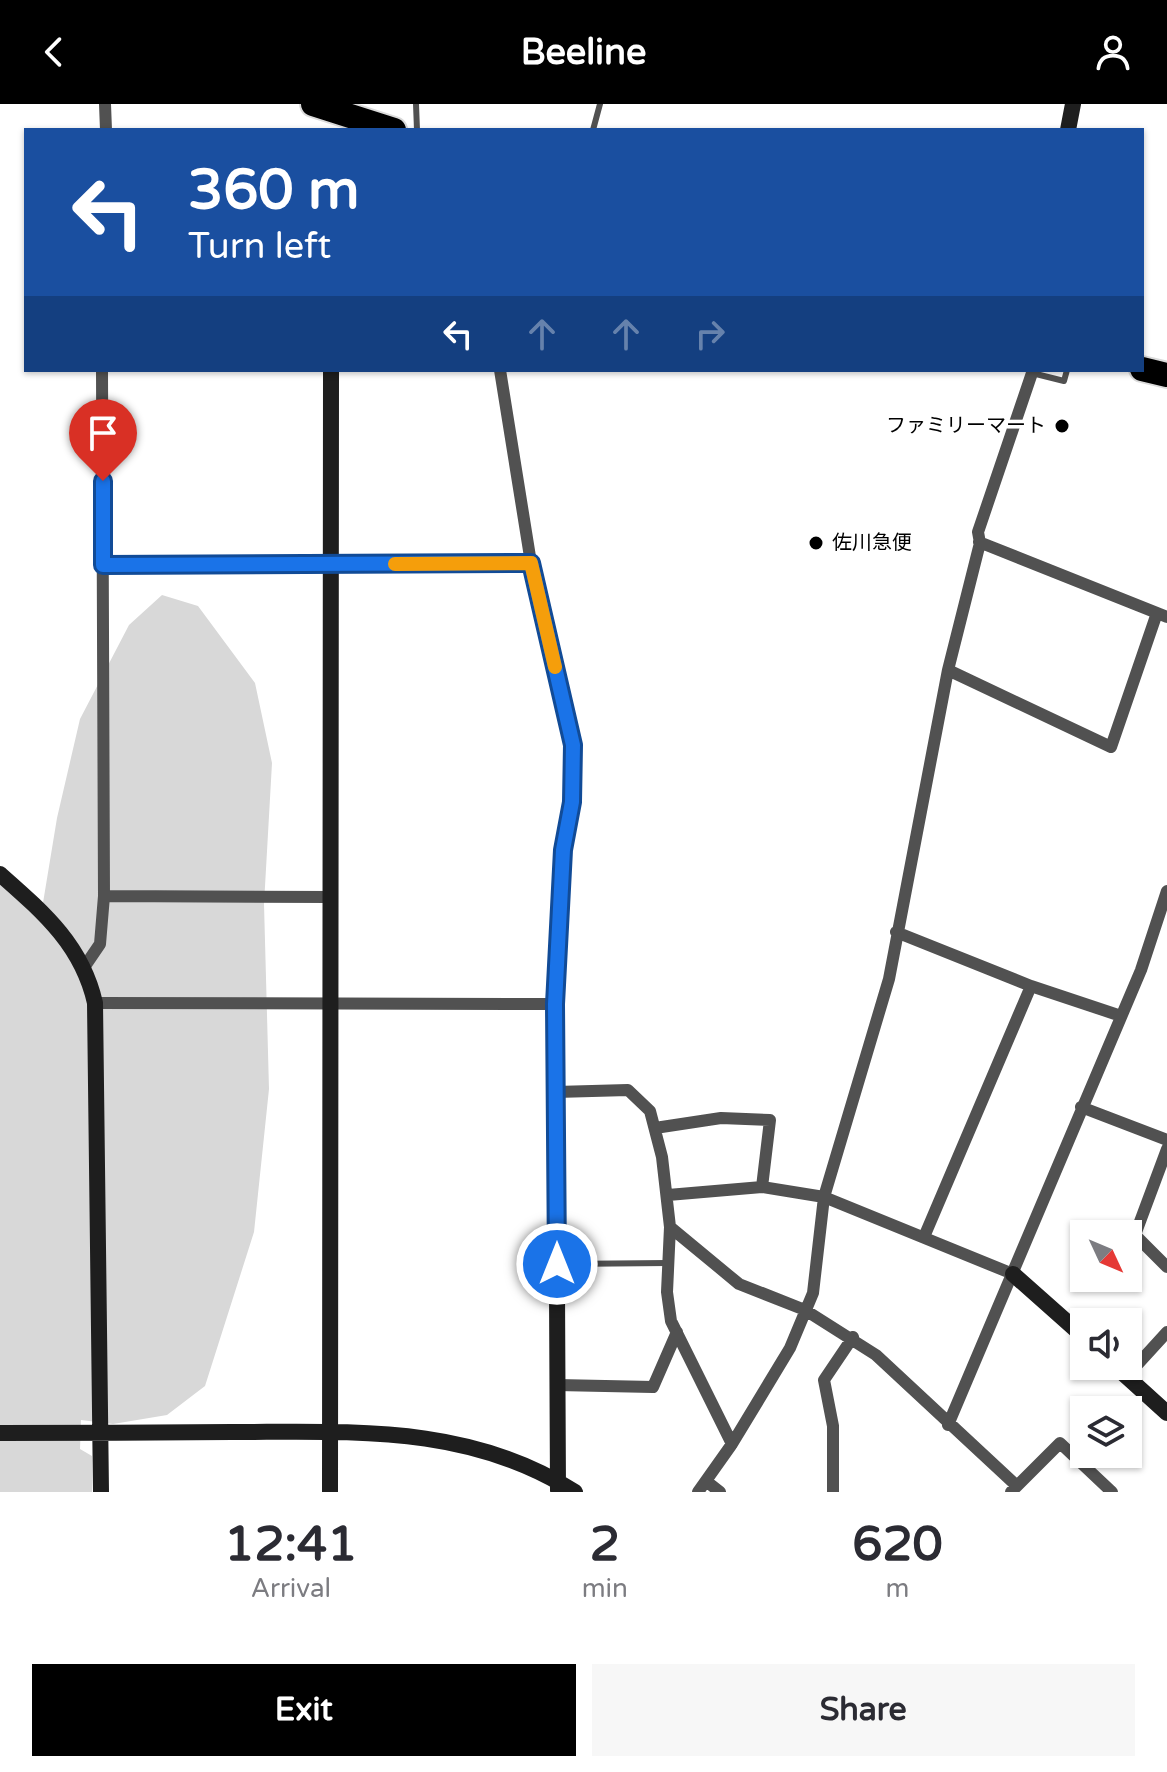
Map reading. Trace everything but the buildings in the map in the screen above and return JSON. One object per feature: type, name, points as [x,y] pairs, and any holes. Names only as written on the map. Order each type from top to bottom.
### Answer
[{"type":"highway","points":[[321,111],[386,128]]},
{"type":"highway","points":[[1144,369],[1167,375]]},
{"type":"street","points":[[105,104],[106,128]]},
{"type":"street","points":[[1068,128],[1073,104]]},
{"type":"street","points":[[85,966],[100,944],[104,896],[102,372]]},
{"type":"street","points":[[330,1492],[331,372]]},
{"type":"street","points":[[500,372],[531,563],[573,745],[572,802],[563,850],[555,1004],[558,1486]]},
{"type":"street","points":[[720,1492],[702,1487],[790,1348],[813,1293],[824,1197],[889,979],[948,670],[979,542],[978,532],[1032,372]]},
{"type":"street","points":[[948,670],[1111,747],[1162,615],[979,542]]},
{"type":"street","points":[[103,565],[531,563]]},
{"type":"street","points":[[0,874],[69,942],[85,966],[95,1003],[101,1492]]},
{"type":"street","points":[[948,1425],[1121,1016],[1167,891]]},
{"type":"street","points":[[104,896],[330,897]]},
{"type":"street","points":[[896,932],[1031,986],[1121,1016]]},
{"type":"street","points":[[924,1237],[1031,986]]},
{"type":"street","points":[[95,1003],[555,1004]]},
{"type":"street","points":[[556,1092],[628,1090],[650,1111],[668,1195],[667,1292],[671,1321],[732,1444]]},
{"type":"street","points":[[1081,1107],[1167,1140]]},
{"type":"street","points":[[655,1128],[721,1118],[770,1120],[762,1187]]},
{"type":"street","points":[[1167,1149],[1135,1235],[1167,1267]]},
{"type":"street","points":[[668,1195],[762,1187],[824,1197],[1013,1274],[1070,1325]]},
{"type":"street","points":[[670,1227],[739,1284],[805,1310],[853,1337],[876,1355],[1014,1489],[1060,1443],[1112,1492]]},
{"type":"street","points":[[557,1385],[653,1387],[677,1332]]},
{"type":"street","points":[[1142,1353],[1167,1332]]},
{"type":"street","points":[[833,1492],[833,1426],[824,1380],[853,1337]]},
{"type":"street","points":[[1130,1380],[1167,1413]]},
{"type":"street","points":[[0,1433],[389,1433],[469,1445],[514,1458],[558,1486],[575,1492]]},
{"type":"lane","points":[[416,104],[417,128]]},
{"type":"lane","points":[[594,128],[600,104]]},
{"type":"lane","points":[[1035,372],[1064,381],[1066,372]]},
{"type":"lane","points":[[557,1264],[668,1263]]},
{"type":"shaded area","points":[[162,595],[198,606],[255,683],[272,763],[264,904],[269,1089],[254,1232],[205,1386],[167,1415],[113,1424],[81,1420],[80,1449],[92,1456],[92,1492],[0,1492],[0,883],[40,921],[57,818],[80,719],[129,625]]},
{"type":"slow traffic","points":[[395,564],[531,563],[555,667]]},
{"type":"place","name":"ファミリーマート","points":[[1062,426]]},
{"type":"place","name":"佐川急便","points":[[816,543]]},
{"type":"route","points":[[103,481],[103,565],[531,563],[573,745],[572,802],[563,850],[555,1004],[557,1264]]}]
